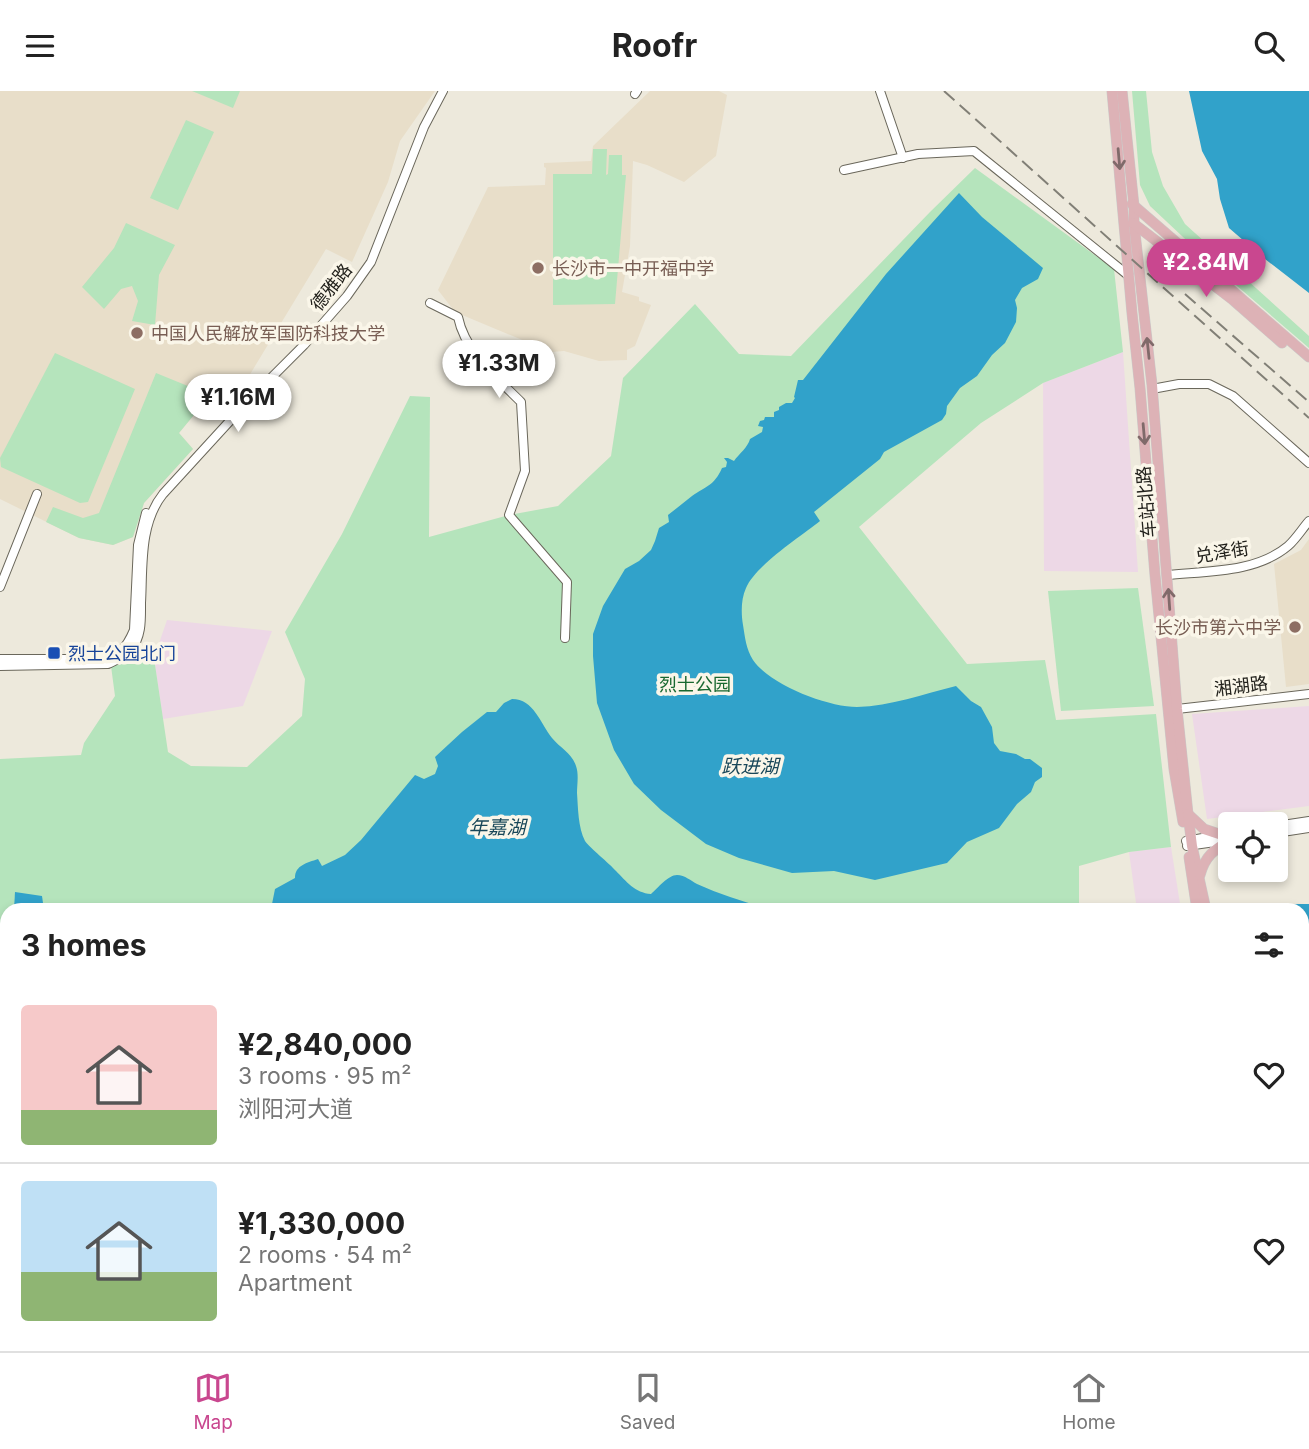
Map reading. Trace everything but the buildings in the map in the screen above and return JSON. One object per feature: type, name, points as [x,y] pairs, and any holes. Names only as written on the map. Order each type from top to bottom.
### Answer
[{"type":"main road","name":"车站北路","points":[[1112,91],[1174,769],[1204,903]]},
{"type":"main road","name":"车站北路","points":[[1122,91],[1152,389],[1177,709],[1196,903]]},
{"type":"main road","points":[[1122,191],[1134,206],[1309,357]]},
{"type":"main road","points":[[1123,212],[1134,224],[1233,300],[1309,366]]},
{"type":"main road","points":[[1188,814],[1205,829],[1218,834]]},
{"type":"main road","points":[[1199,879],[1203,863],[1218,847]]},
{"type":"street","name":"德雅路","points":[[0,659],[108,658],[121,651],[129,642],[134,630],[138,545],[150,503],[246,397],[300,343],[368,259],[420,127],[441,91]]},
{"type":"street","name":"德雅路","points":[[0,666],[108,664],[131,650],[140,632],[144,545],[152,512],[163,494],[312,335],[371,262],[441,91]]},
{"type":"street","points":[[880,91],[902,157]]},
{"type":"street","points":[[844,170],[902,157],[974,151],[1129,276]]},
{"type":"street","points":[[430,303],[458,317],[460,326],[482,363],[521,403],[525,471],[509,515],[567,582],[565,638]]},
{"type":"street","points":[[1152,389],[1179,384],[1209,384],[1233,396],[1309,463]]},
{"type":"street","points":[[0,587],[37,495]]},
{"type":"street","name":"兑泽街","points":[[1167,575],[1234,569],[1267,559],[1288,546],[1309,521]]},
{"type":"street","name":"湘湖路","points":[[1177,709],[1309,694]]},
{"type":"street","points":[[1288,824],[1309,821]]},
{"type":"street","points":[[1288,831],[1309,828]]},
{"type":"street","points":[[1189,843],[1218,839]]},
{"type":"shaded area","name":"中国人民解放军国防科技大学","points":[[0,91],[435,91],[400,141],[388,182],[352,262],[326,249],[232,404],[198,410],[179,433],[193,449],[144,503],[133,537],[113,545],[79,538],[0,499]]},
{"type":"shaded area","name":"长沙市一中开福中学","points":[[650,91],[719,91],[727,95],[716,156],[684,182],[633,161],[630,246],[622,292],[639,297],[639,301],[651,305],[635,346],[627,350],[627,360],[599,361],[564,351],[551,352],[455,312],[438,290],[488,187],[545,185],[544,163],[591,161],[593,146]]},
{"type":"shaded area","points":[[1123,352],[1138,572],[1044,571],[1043,383]]},
{"type":"shaded area","name":"长沙市第六中学","points":[[1309,539],[1309,684],[1286,687],[1274,564],[1301,550]]},
{"type":"shaded area","points":[[167,620],[272,631],[243,706],[163,719],[154,658]]},
{"type":"shaded area","points":[[1309,706],[1309,806],[1262,812],[1218,812],[1218,818],[1207,819],[1192,714]]},
{"type":"shaded area","points":[[1171,847],[1180,903],[1136,903],[1129,852]]},
{"type":"green space","points":[[192,91],[240,91],[233,108]]},
{"type":"green space","points":[[1132,91],[1146,91],[1152,152],[1163,186],[1185,224],[1309,336],[1309,348],[1215,267],[1150,206],[1140,185]]},
{"type":"green space","points":[[186,120],[214,132],[178,210],[150,198]]},
{"type":"green space","points":[[593,149],[607,149],[606,175],[609,155],[622,155],[622,175],[626,175],[615,304],[553,305],[553,174],[592,174]]},
{"type":"green space","name":"烈士公园","points":[[975,168],[1114,269],[1123,352],[1043,383],[981,423],[859,527],[967,664],[1045,660],[1056,720],[1156,714],[1171,847],[1129,852],[1079,866],[1079,903],[0,903],[0,759],[81,755],[84,743],[115,696],[111,666],[154,658],[168,752],[191,766],[247,767],[302,716],[305,679],[285,632],[342,534],[410,396],[430,397],[429,537],[509,515],[558,506],[611,456],[623,378],[695,304],[739,354],[791,356]]},
{"type":"green space","points":[[126,223],[175,245],[159,275],[155,325],[132,321],[138,301],[132,286],[121,289],[104,309],[82,287],[114,248]]},
{"type":"green space","points":[[55,353],[135,389],[88,502],[80,503],[1,467],[0,458]]},
{"type":"green space","points":[[156,373],[232,404],[198,410],[179,433],[193,449],[144,503],[133,537],[113,545],[79,538],[46,522],[53,507],[83,518],[99,513]]},
{"type":"green space","points":[[1138,588],[1154,706],[1061,711],[1048,591]]},
{"type":"water","points":[[1189,91],[1309,91],[1309,293],[1229,228],[1217,179],[1202,151]]},
{"type":"water","name":"跃进湖","points":[[959,193],[982,217],[1043,268],[1038,279],[1022,288],[1015,300],[1016,322],[1005,343],[992,355],[977,376],[960,388],[947,406],[942,420],[884,452],[880,459],[814,512],[820,521],[779,552],[751,579],[744,592],[743,625],[749,652],[761,669],[786,686],[816,699],[857,707],[907,699],[956,686],[981,707],[992,727],[994,743],[1000,751],[1030,759],[1042,768],[1042,777],[1035,782],[1031,792],[1017,804],[999,828],[967,842],[947,863],[875,880],[834,871],[792,873],[739,858],[706,844],[661,810],[634,784],[614,750],[597,703],[593,634],[603,606],[625,569],[651,550],[659,528],[669,522],[668,515],[713,482],[722,468],[726,467],[724,458],[734,461],[750,439],[762,432],[763,427],[758,426],[760,421],[765,417],[774,417],[774,412],[779,410],[779,407],[792,403],[798,380],[803,380],[886,274]]},
{"type":"water","name":"年嘉湖","points":[[512,699],[520,700],[531,707],[552,738],[572,758],[577,769],[579,817],[585,841],[631,886],[651,894],[670,877],[680,875],[715,892],[749,903],[272,903],[275,889],[295,878],[299,867],[318,859],[322,866],[345,855],[361,840],[415,775],[424,779],[435,774],[438,766],[435,757],[487,712],[496,712]]},
{"type":"water","points":[[15,892],[42,896],[43,903],[14,903]]},
{"type":"railway","points":[[944,91],[1309,418]]},
{"type":"railway","points":[[1185,294],[1309,402]]},
{"type":"place","name":"长沙市一中开福中学","points":[[538,268]]},
{"type":"place","name":"中国人民解放军国防科技大学","points":[[137,333]]},
{"type":"place","name":"长沙市第六中学","points":[[1295,627]]},
{"type":"place","name":"烈士公园北门","points":[[54,653]]}]
